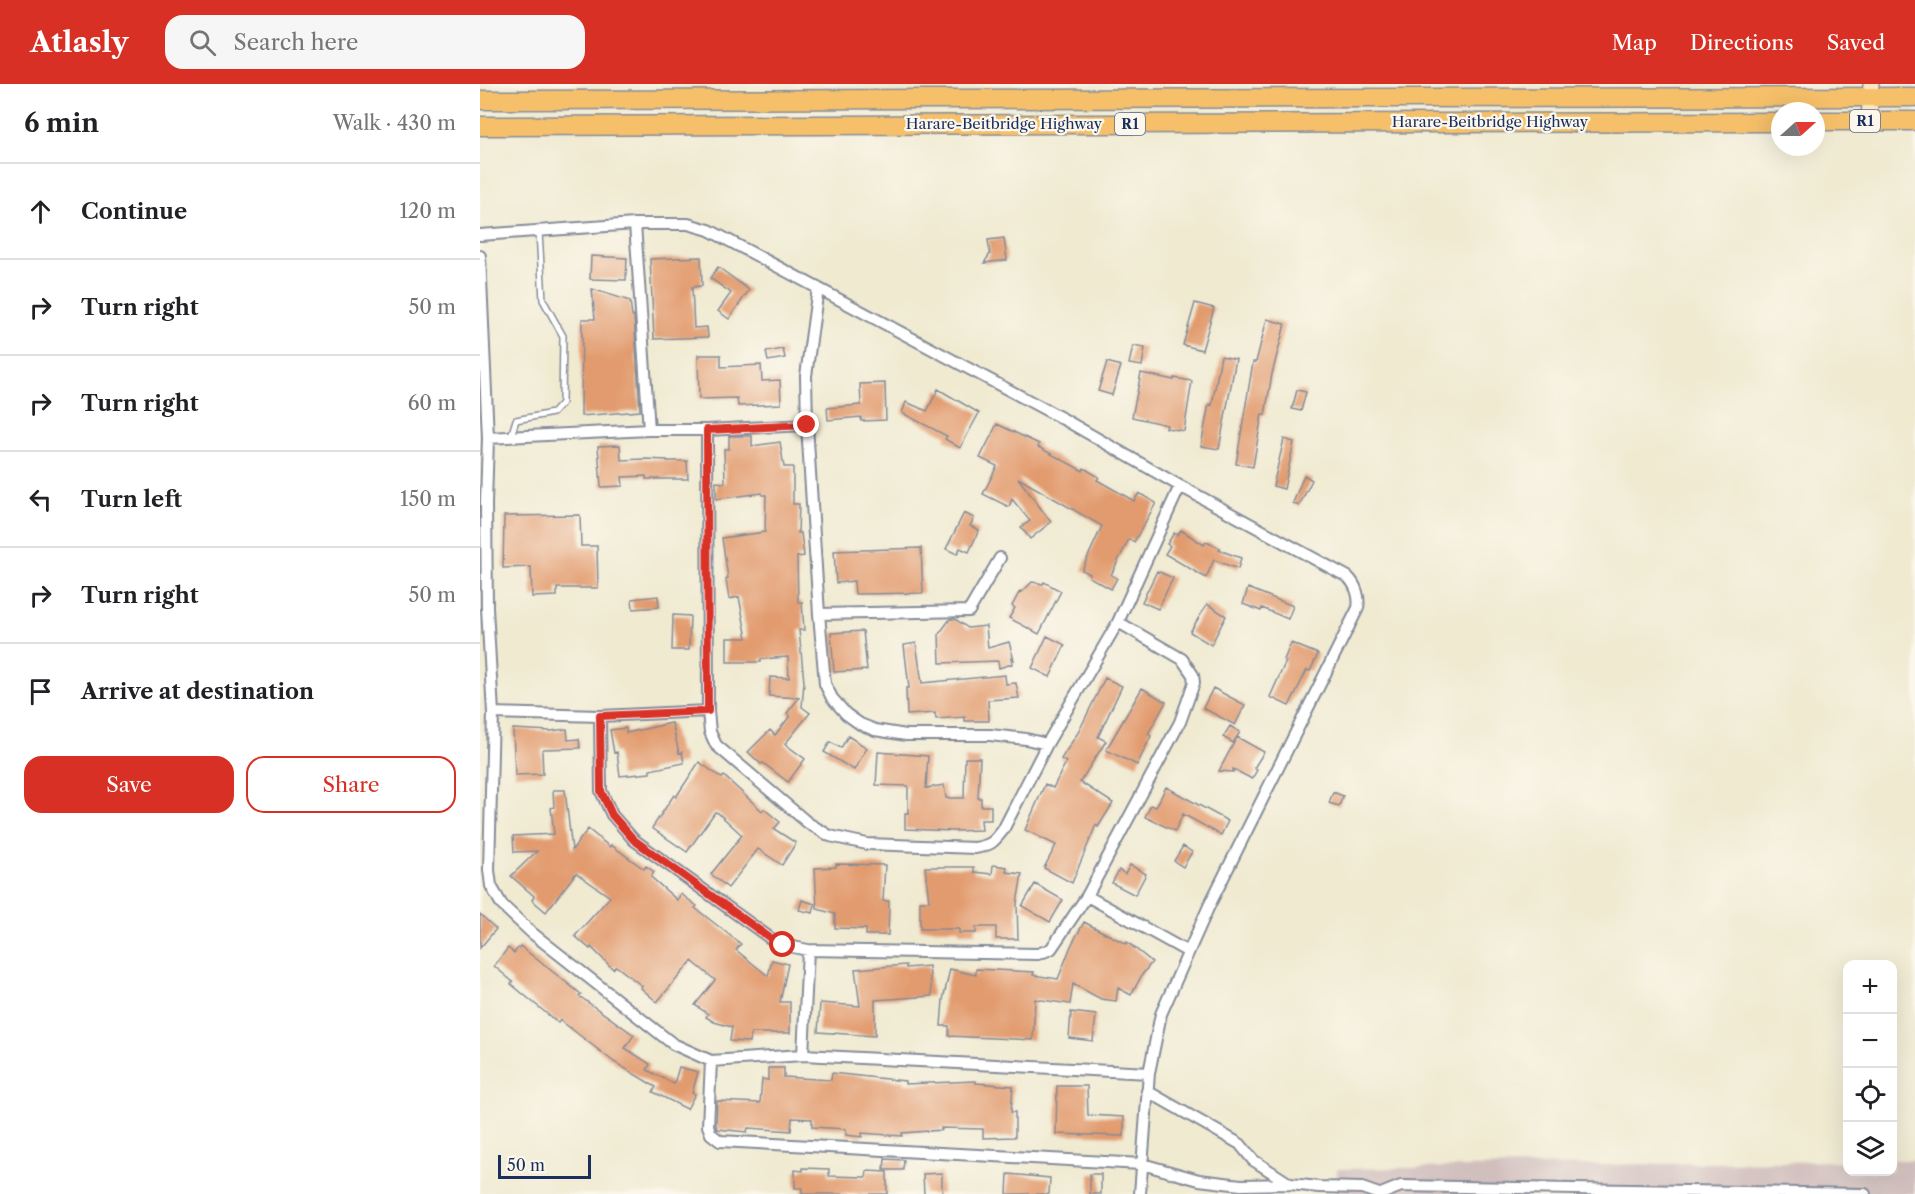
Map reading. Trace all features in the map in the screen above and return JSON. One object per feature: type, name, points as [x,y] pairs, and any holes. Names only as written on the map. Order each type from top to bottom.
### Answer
[{"type":"highway","points":[[1736,98],[1768,84]]},
{"type":"highway","name":"Harare-Beitbridge Highway","points":[[480,100],[1736,98],[1870,91],[1915,98]]},
{"type":"highway","name":"R1","points":[[1825,121],[1915,121]]},
{"type":"highway","name":"Harare-Beitbridge Highway","points":[[480,126],[1771,122]]},
{"type":"street","points":[[1869,121],[1870,91]]},
{"type":"street","points":[[635,224],[649,430]]},
{"type":"street","points":[[480,236],[635,224],[688,224],[709,230],[1065,420],[1348,578],[1353,583],[1359,601],[1358,608],[1215,896],[1161,1014],[1149,1073],[1140,1194]]},
{"type":"street","points":[[480,256],[488,438],[483,503],[493,713],[485,819],[491,886],[502,904],[541,940],[663,1037],[711,1061],[803,1055],[1149,1073]]},
{"type":"street","points":[[818,288],[806,376],[807,425],[825,684],[832,698],[846,714],[860,724],[875,730],[906,735],[990,735],[1047,744]]},
{"type":"street","points":[[488,438],[807,425]]},
{"type":"street","points":[[707,430],[710,732],[716,745],[808,823],[830,836],[867,844],[975,848],[990,845],[1003,830],[1047,744],[1118,622],[1180,486]]},
{"type":"street","points":[[819,614],[969,611],[1000,558]]},
{"type":"street","points":[[600,716],[601,791],[612,815],[634,840],[770,938],[783,945],[808,950],[1038,954],[1051,949],[1087,896],[1179,722],[1194,683],[1193,675],[1182,659],[1118,622]]},
{"type":"street","points":[[493,713],[600,716],[708,711]]},
{"type":"street","points":[[1087,896],[1188,952]]},
{"type":"street","points":[[803,1055],[808,950]]},
{"type":"street","points":[[711,1061],[708,1126],[711,1134],[720,1141],[1142,1164],[1199,1180],[1242,1185],[1290,1184],[1319,1188],[1362,1188],[1380,1194],[1401,1186],[1865,1194]]},
{"type":"street","points":[[1147,1091],[1239,1144],[1253,1160],[1290,1184]]},
{"type":"lane","points":[[510,437],[516,420],[553,413],[562,402],[562,336],[543,300],[539,232]]},
{"type":"shaded area","points":[[1897,1160],[1915,1160],[1915,1194],[1336,1194],[1337,1169],[1843,1161],[1843,1176],[1897,1176]]},
{"type":"building","points":[[1004,238],[1007,260],[984,263],[990,254],[988,240]]},
{"type":"building","points":[[591,256],[627,258],[626,280],[590,279]]},
{"type":"building","points":[[701,257],[702,286],[692,287],[694,328],[707,327],[708,337],[654,339],[650,259]]},
{"type":"building","points":[[718,267],[749,290],[729,319],[718,311],[731,293],[710,278]]},
{"type":"building","points":[[592,289],[630,301],[632,316],[634,316],[640,411],[581,416],[582,319],[595,319]]},
{"type":"building","points":[[1195,303],[1214,308],[1202,350],[1183,345]]},
{"type":"building","points":[[1267,319],[1285,324],[1272,374],[1265,415],[1262,414],[1253,467],[1236,464],[1253,362],[1256,362]]},
{"type":"building","points":[[1133,346],[1145,348],[1142,366],[1129,364]]},
{"type":"building","points":[[783,349],[785,358],[768,361],[766,352]]},
{"type":"building","points":[[698,355],[721,355],[721,367],[761,365],[762,381],[780,380],[781,404],[738,406],[737,398],[699,399]]},
{"type":"building","points":[[1221,356],[1236,359],[1219,449],[1201,446],[1209,404],[1212,405]]},
{"type":"building","points":[[1107,362],[1121,366],[1112,395],[1098,391]]},
{"type":"building","points":[[1141,373],[1174,380],[1174,378],[1192,381],[1184,431],[1132,417]]},
{"type":"building","points":[[885,383],[886,420],[861,421],[861,417],[828,420],[827,408],[861,405],[860,384]]},
{"type":"building","points":[[938,389],[979,413],[960,448],[945,439],[947,436],[902,413],[906,402],[927,411]]},
{"type":"building","points":[[1297,390],[1306,392],[1301,411],[1292,409]]},
{"type":"building","points":[[997,424],[1039,444],[1038,447],[1083,471],[1084,468],[1099,477],[1097,480],[1134,501],[1139,493],[1156,503],[1134,542],[1129,539],[1111,575],[1117,578],[1111,589],[1089,577],[1090,574],[1082,570],[1102,526],[1018,478],[1051,522],[1030,539],[1021,527],[1030,521],[1012,499],[1009,507],[983,494],[997,466],[980,458]]},
{"type":"building","points":[[729,436],[752,436],[752,446],[780,442],[784,467],[793,467],[793,504],[799,504],[798,533],[801,533],[804,556],[797,557],[798,602],[802,602],[804,630],[799,630],[804,682],[802,707],[810,713],[785,744],[805,759],[788,782],[748,752],[770,730],[775,735],[790,716],[787,713],[799,698],[769,696],[770,677],[789,678],[788,657],[761,659],[761,662],[727,662],[727,638],[747,638],[739,597],[729,599],[722,538],[765,532],[766,495],[762,493],[716,499],[716,482],[725,483],[724,449],[729,449]]},
{"type":"building","points":[[1284,439],[1294,442],[1284,489],[1273,486]]},
{"type":"building","points":[[620,445],[621,460],[687,461],[688,479],[622,477],[623,486],[601,487],[598,446]]},
{"type":"building","points":[[1304,475],[1312,480],[1299,506],[1293,503]]},
{"type":"building","points":[[964,513],[974,518],[970,526],[979,530],[969,552],[960,548],[957,554],[946,549]]},
{"type":"building","points":[[580,515],[581,546],[597,546],[598,588],[557,588],[557,596],[532,597],[531,567],[503,568],[504,516]]},
{"type":"building","points":[[1181,530],[1204,545],[1206,542],[1220,548],[1219,550],[1241,558],[1238,569],[1214,560],[1206,578],[1165,554],[1170,546],[1167,544],[1174,533],[1177,535]]},
{"type":"building","points":[[921,548],[923,593],[855,594],[854,581],[836,583],[834,551]]},
{"type":"building","points":[[1157,571],[1173,578],[1158,609],[1142,602]]},
{"type":"building","points":[[1032,582],[1043,584],[1044,582],[1061,591],[1039,634],[1009,618],[1020,591],[1022,592]]},
{"type":"building","points":[[1248,588],[1293,606],[1288,619],[1262,608],[1261,611],[1243,604]]},
{"type":"building","points":[[658,596],[659,607],[633,609],[632,599]]},
{"type":"building","points":[[1207,604],[1226,616],[1211,645],[1190,632]]},
{"type":"building","points":[[673,615],[690,616],[689,650],[672,650]]},
{"type":"building","points":[[950,619],[955,619],[968,628],[986,626],[988,648],[1009,642],[1014,660],[1011,658],[1012,664],[999,668],[998,661],[940,663],[939,634]]},
{"type":"building","points":[[863,631],[867,670],[834,672],[831,633]]},
{"type":"building","points":[[1047,636],[1065,645],[1050,677],[1032,668]]},
{"type":"building","points":[[916,643],[922,683],[1005,675],[1006,684],[1016,683],[1019,698],[988,700],[989,721],[965,721],[965,717],[936,719],[935,713],[907,715],[906,688],[909,688],[904,645]]},
{"type":"building","points":[[1291,643],[1318,654],[1310,671],[1307,670],[1289,706],[1270,697],[1286,661],[1284,660]]},
{"type":"building","points":[[1105,678],[1122,686],[1098,737],[1106,741],[1080,782],[1113,803],[1098,827],[1096,825],[1072,883],[1044,868],[1056,845],[1025,830],[1045,784],[1053,788],[1066,762],[1061,759],[1079,731]]},
{"type":"building","points":[[1142,688],[1166,702],[1148,734],[1151,736],[1137,765],[1106,750]]},
{"type":"building","points":[[1213,688],[1245,705],[1235,725],[1203,708]]},
{"type":"building","points":[[672,723],[679,753],[682,752],[684,763],[650,770],[650,773],[620,776],[617,752],[614,753],[610,730],[626,728],[626,733]]},
{"type":"building","points":[[1230,726],[1240,732],[1233,743],[1223,737]]},
{"type":"building","points":[[513,729],[551,731],[567,729],[568,740],[579,739],[580,748],[544,749],[542,750],[543,774],[515,775]]},
{"type":"building","points":[[848,736],[867,748],[854,770],[824,752],[830,742],[841,748]]},
{"type":"building","points":[[1237,737],[1264,752],[1254,768],[1257,770],[1252,779],[1233,769],[1233,772],[1219,771]]},
{"type":"building","points":[[878,752],[928,756],[926,788],[944,785],[946,798],[964,798],[965,758],[980,758],[978,798],[981,798],[981,806],[991,806],[991,820],[981,820],[982,830],[905,829],[905,813],[908,813],[908,786],[876,785]]},
{"type":"building","points":[[699,762],[722,778],[724,776],[762,811],[764,809],[780,822],[774,829],[796,843],[782,865],[758,849],[728,888],[711,874],[742,835],[718,813],[715,812],[687,852],[652,828]]},
{"type":"building","points":[[1166,787],[1228,821],[1221,835],[1183,814],[1175,831],[1145,817],[1151,805],[1156,807]]},
{"type":"building","points":[[553,790],[565,790],[572,850],[588,829],[610,847],[611,845],[644,869],[646,866],[654,872],[651,877],[677,900],[681,894],[697,906],[695,908],[741,944],[736,950],[768,976],[772,960],[788,964],[780,1002],[790,1002],[790,1033],[751,1033],[750,1042],[730,1041],[732,1027],[714,1022],[706,1017],[708,1014],[695,1005],[715,980],[692,961],[657,1002],[641,988],[642,986],[616,966],[613,969],[591,947],[590,949],[575,936],[610,897],[576,873],[546,912],[532,900],[534,896],[511,876],[537,851],[514,852],[513,836],[554,834],[551,808],[554,807]]},
{"type":"building","points":[[1333,792],[1343,796],[1339,806],[1329,803]]},
{"type":"building","points":[[1183,846],[1192,852],[1183,867],[1174,861]]},
{"type":"building","points":[[836,864],[885,865],[883,901],[889,901],[888,935],[866,935],[866,929],[835,928],[835,914],[817,909],[815,868],[836,867]]},
{"type":"building","points":[[993,865],[1007,867],[1006,872],[1022,874],[1017,903],[1018,939],[996,939],[996,927],[976,927],[976,933],[959,933],[959,929],[920,929],[920,901],[929,901],[925,867],[974,867],[974,872],[992,874]]},
{"type":"building","points":[[1130,865],[1146,874],[1135,895],[1112,883],[1119,870],[1125,874]]},
{"type":"building","points":[[1035,884],[1063,900],[1050,922],[1022,906]]},
{"type":"building","points":[[802,900],[815,904],[813,913],[799,910]]},
{"type":"building","points":[[480,914],[496,929],[480,948]]},
{"type":"building","points":[[1084,922],[1126,944],[1127,942],[1152,962],[1131,995],[1118,988],[1116,1001],[1101,999],[1073,984],[1070,1004],[1035,999],[1033,1040],[949,1036],[949,1026],[941,1026],[943,1000],[950,969],[976,975],[976,969],[1034,972],[1033,975],[1058,979],[1071,946]]},
{"type":"building","points":[[520,946],[581,994],[579,996],[634,1035],[625,1048],[650,1064],[647,1070],[674,1084],[679,1067],[698,1072],[692,1093],[695,1094],[687,1109],[653,1092],[656,1087],[614,1062],[560,1020],[558,1023],[511,984],[513,982],[494,966],[508,948],[514,953]]},
{"type":"building","points":[[906,965],[906,968],[929,966],[932,996],[875,1000],[875,1036],[818,1032],[820,1003],[860,1006],[855,969]]},
{"type":"building","points":[[1071,1012],[1096,1015],[1093,1041],[1069,1038]]},
{"type":"building","points":[[768,1068],[784,1068],[784,1077],[831,1080],[832,1073],[905,1081],[905,1084],[976,1081],[976,1083],[1013,1086],[1011,1112],[1015,1112],[1015,1137],[983,1138],[983,1129],[941,1128],[942,1130],[902,1133],[902,1136],[862,1133],[862,1137],[846,1135],[846,1129],[812,1127],[812,1119],[792,1118],[791,1131],[748,1128],[747,1132],[717,1129],[717,1101],[760,1103],[762,1079],[768,1080]]},
{"type":"building","points":[[1057,1086],[1087,1086],[1088,1115],[1124,1117],[1124,1136],[1056,1134]]},
{"type":"building","points":[[885,1159],[904,1160],[903,1170],[884,1170]]},
{"type":"building","points":[[803,1168],[829,1169],[829,1176],[866,1177],[867,1171],[887,1172],[887,1194],[802,1194],[802,1188],[795,1188],[795,1170],[803,1171]]},
{"type":"building","points":[[942,1173],[942,1194],[924,1194],[923,1174]]},
{"type":"building","points":[[1008,1174],[1050,1178],[1049,1194],[1007,1194]]},
{"type":"building","points":[[1090,1174],[1101,1174],[1101,1194],[1090,1194]]},
{"type":"route","points":[[783,945],[634,840],[612,815],[601,791],[600,716],[708,711],[707,430],[807,425]]}]
